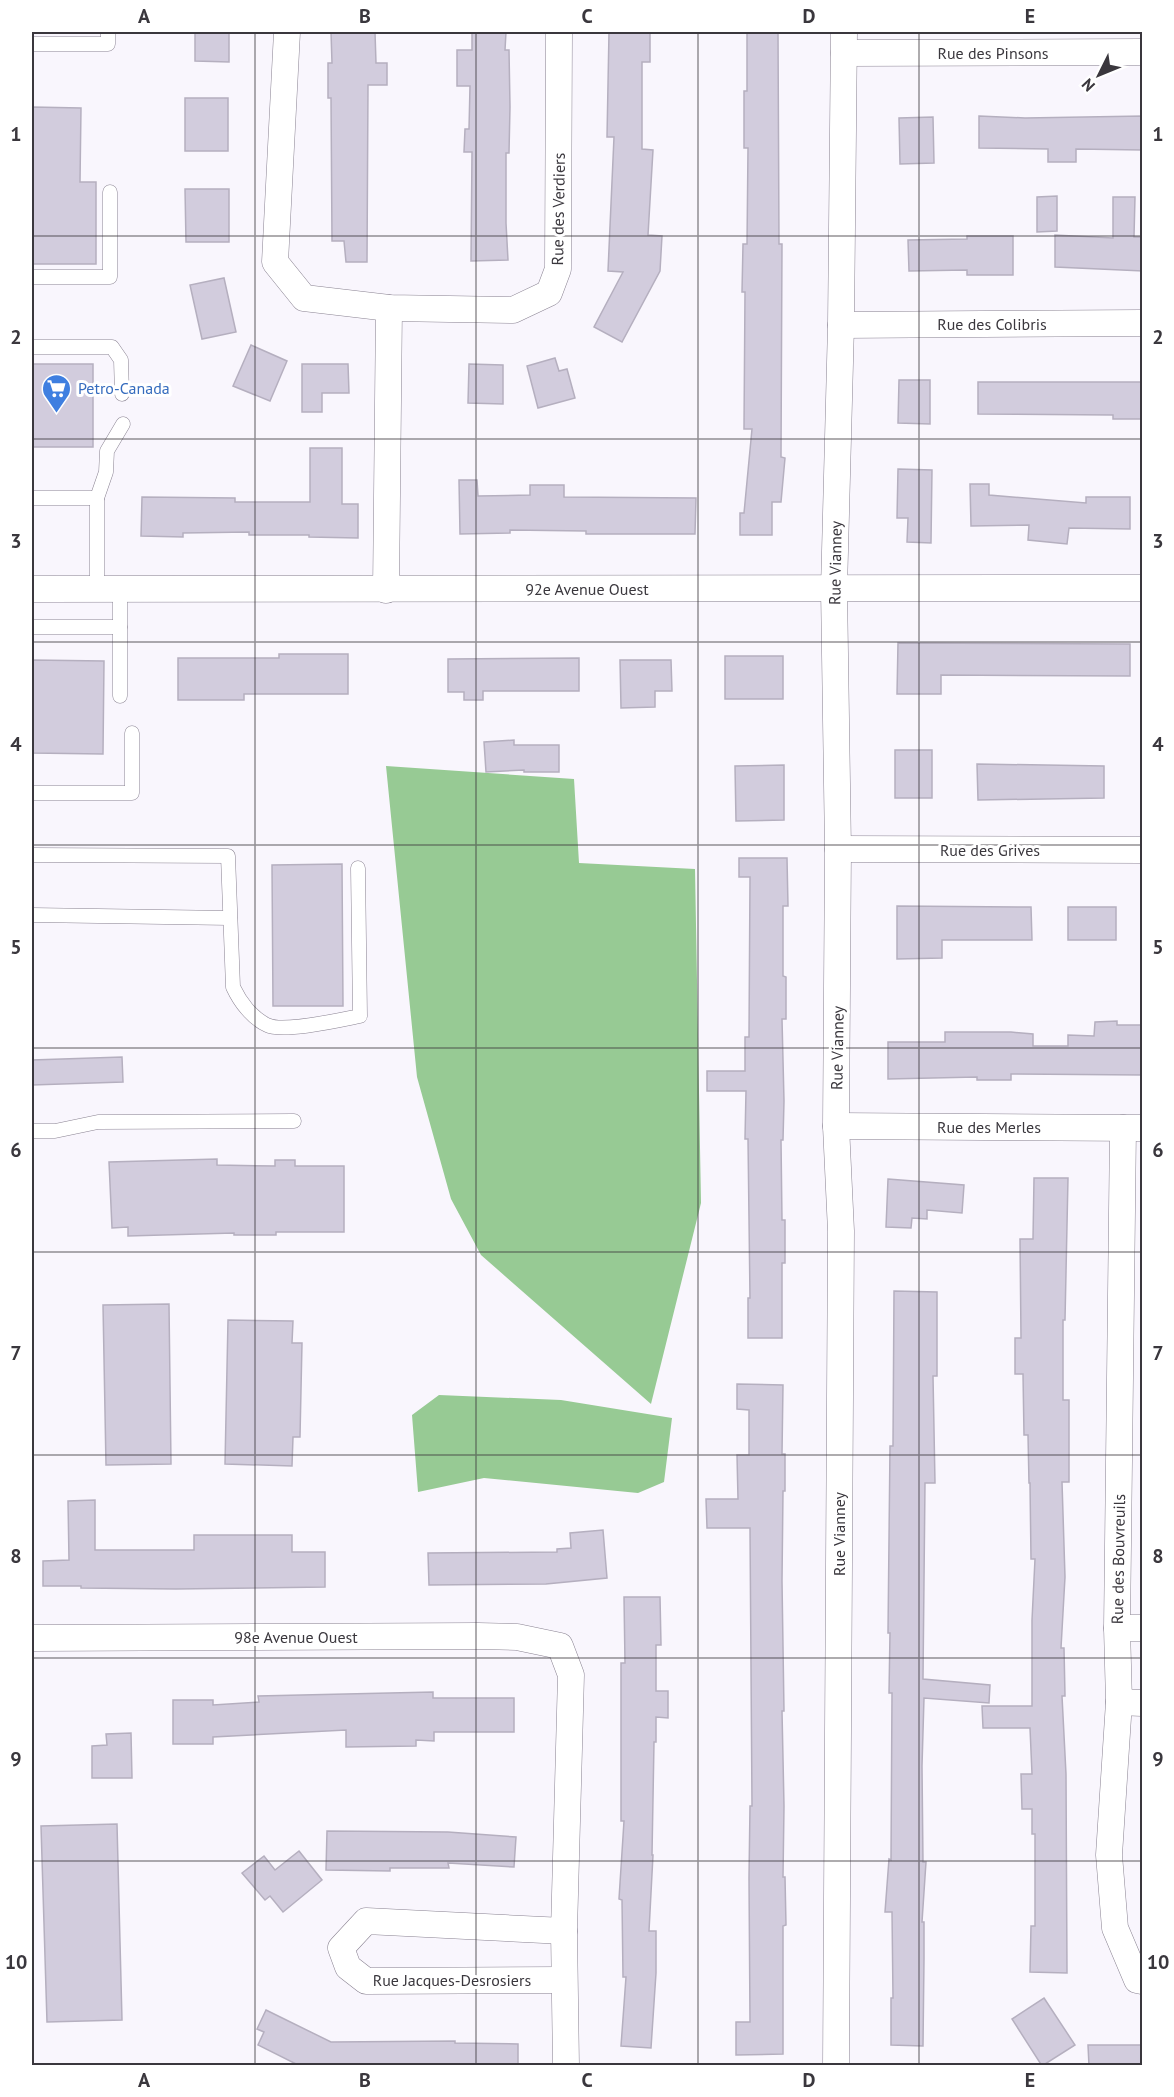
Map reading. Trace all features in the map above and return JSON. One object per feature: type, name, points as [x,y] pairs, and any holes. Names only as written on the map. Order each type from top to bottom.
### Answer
[{"type":"street","name":"Rue des Verdiers","points":[[287,32],[275,262],[304,298],[389,308],[513,310],[549,293],[558,269],[559,32]]},
{"type":"street","name":"Rue des Pinsons","points":[[844,42],[1143,52]]},
{"type":"street","name":"Rue Vianney","points":[[836,2066],[841,1231],[836,1126],[838,849],[834,589],[841,325],[844,42]]},
{"type":"street","points":[[386,590],[389,308]]},
{"type":"street","name":"Rue des Colibris","points":[[841,325],[1143,323]]},
{"type":"street","name":"92e Avenue Ouest","points":[[32,589],[1143,588]]},
{"type":"street","name":"Rue des Grives","points":[[838,849],[1143,850]]},
{"type":"street","name":"Rue des Merles","points":[[836,1126],[1133,1128]]},
{"type":"street","name":"Rue des Bouvreuils","points":[[1133,1128],[1117,1628],[1131,1702],[1109,1855],[1115,1929],[1137,1980],[1143,1981]]},
{"type":"street","points":[[1117,1628],[1143,1628]]},
{"type":"street","name":"98e Avenue Ouest","points":[[32,1638],[478,1636],[517,1637],[560,1646],[571,1675],[564,1931]]},
{"type":"street","name":"Rue Jacques-Desrosiers","points":[[564,1931],[366,1921],[341,1948],[348,1967],[366,1981],[564,1980]]},
{"type":"street","points":[[564,1931],[566,2066]]},
{"type":"lane","points":[[32,44],[108,44],[108,32]]},
{"type":"lane","points":[[32,277],[110,277],[110,192]]},
{"type":"lane","points":[[32,347],[112,347],[121,360],[122,394]]},
{"type":"lane","points":[[120,696],[120,627],[109,589],[97,498],[106,472],[107,451],[123,424]]},
{"type":"lane","points":[[32,498],[97,498]]},
{"type":"lane","points":[[32,627],[120,627]]},
{"type":"lane","points":[[32,793],[132,793],[132,733]]},
{"type":"lane","points":[[32,855],[228,856],[233,987],[238,998],[258,1019],[269,1026],[282,1027],[360,1016],[358,868]]},
{"type":"lane","points":[[32,915],[230,918]]},
{"type":"lane","points":[[32,1131],[55,1131],[98,1122],[294,1121]]},
{"type":"green space","points":[[386,766],[574,779],[579,863],[695,869],[701,1203],[651,1404],[481,1255],[451,1199],[417,1077]]},
{"type":"green space","points":[[439,1395],[561,1400],[672,1418],[664,1482],[638,1493],[484,1478],[418,1492],[412,1415]]},
{"type":"building","points":[[195,32],[229,32],[229,62],[195,61]]},
{"type":"building","points":[[331,32],[375,32],[376,63],[387,63],[387,85],[368,85],[367,262],[346,262],[344,241],[332,241],[331,98],[328,98],[328,63],[332,63]]},
{"type":"building","points":[[472,32],[506,32],[505,50],[509,50],[509,153],[506,153],[508,260],[471,261],[472,152],[464,152],[465,129],[469,129],[470,86],[457,86],[457,50],[472,50]]},
{"type":"building","points":[[609,32],[650,32],[650,62],[642,62],[642,149],[653,150],[648,235],[662,236],[660,271],[622,342],[594,327],[623,272],[608,271],[614,137],[607,137]]},
{"type":"building","points":[[747,32],[778,32],[779,244],[782,244],[781,457],[785,458],[781,502],[772,502],[772,535],[740,535],[740,513],[744,513],[752,429],[744,429],[745,292],[742,292],[743,244],[747,244],[748,148],[744,148],[744,91],[747,91]]},
{"type":"building","points":[[185,98],[228,98],[228,151],[185,151]]},
{"type":"building","points":[[32,107],[81,108],[80,182],[96,182],[96,264],[32,264]]},
{"type":"building","points":[[979,116],[1025,118],[1143,116],[1143,150],[1076,149],[1076,162],[1048,162],[1048,149],[979,148]]},
{"type":"building","points":[[933,117],[934,163],[900,164],[899,118]]},
{"type":"building","points":[[185,189],[229,189],[229,242],[186,242]]},
{"type":"building","points":[[1057,196],[1057,231],[1037,232],[1037,197]]},
{"type":"building","points":[[1113,197],[1135,197],[1134,237],[1143,237],[1143,271],[1055,267],[1055,235],[1113,238]]},
{"type":"building","points":[[967,236],[1013,236],[1013,275],[967,275],[967,270],[909,271],[908,240],[967,239]]},
{"type":"building","points":[[224,278],[236,332],[202,339],[190,285]]},
{"type":"building","points":[[251,345],[287,361],[270,401],[233,386]]},
{"type":"building","points":[[555,358],[559,371],[567,369],[575,398],[538,408],[527,366]]},
{"type":"building","points":[[32,364],[93,364],[93,447],[32,447]]},
{"type":"building","points":[[302,364],[348,364],[349,393],[322,393],[322,412],[302,412]]},
{"type":"building","points":[[469,364],[503,365],[503,404],[468,403]]},
{"type":"building","points":[[899,380],[930,380],[930,424],[898,423]]},
{"type":"building","points":[[978,382],[1143,382],[1143,419],[1113,419],[1113,415],[978,414]]},
{"type":"building","points":[[310,448],[342,448],[342,504],[358,504],[358,538],[249,535],[249,532],[183,533],[183,537],[141,536],[142,497],[235,498],[235,502],[310,502]]},
{"type":"building","points":[[898,469],[932,470],[931,543],[907,542],[908,518],[897,518]]},
{"type":"building","points":[[459,480],[477,480],[478,496],[530,495],[530,485],[564,485],[564,497],[696,498],[695,534],[586,534],[586,531],[510,530],[510,533],[460,534]]},
{"type":"building","points":[[970,484],[989,484],[989,495],[1086,503],[1086,497],[1130,497],[1130,529],[1069,528],[1067,544],[1028,540],[1029,525],[971,526]]},
{"type":"building","points":[[898,643],[1130,644],[1130,676],[941,675],[941,694],[897,694]]},
{"type":"building","points":[[279,654],[348,654],[348,694],[244,694],[244,700],[178,700],[178,658],[279,658]]},
{"type":"building","points":[[725,656],[783,656],[783,699],[725,699]]},
{"type":"building","points":[[579,658],[579,691],[483,691],[483,700],[464,700],[464,692],[448,692],[448,659]]},
{"type":"building","points":[[32,660],[104,661],[103,754],[32,753]]},
{"type":"building","points":[[620,660],[671,660],[672,691],[655,691],[655,707],[621,708]]},
{"type":"building","points":[[514,740],[514,745],[559,745],[559,772],[524,772],[524,770],[486,772],[484,742]]},
{"type":"building","points":[[895,750],[932,750],[932,798],[895,798]]},
{"type":"building","points":[[977,764],[1104,766],[1104,798],[978,800]]},
{"type":"building","points":[[784,765],[784,820],[736,821],[735,766]]},
{"type":"building","points":[[739,858],[787,858],[788,906],[783,906],[783,976],[786,977],[786,1019],[782,1019],[784,1101],[783,1140],[781,1140],[785,1263],[782,1263],[782,1338],[748,1338],[748,1298],[750,1298],[748,1139],[745,1139],[746,1091],[707,1091],[707,1071],[745,1071],[745,1037],[749,1037],[750,877],[739,877]]},
{"type":"building","points":[[342,864],[343,1006],[273,1006],[272,865]]},
{"type":"building","points":[[897,906],[1031,907],[1032,940],[942,940],[942,958],[897,959]]},
{"type":"building","points":[[1068,907],[1116,907],[1116,940],[1068,940]]},
{"type":"building","points":[[1117,1021],[1117,1025],[1143,1025],[1143,1075],[1011,1074],[1011,1080],[977,1080],[977,1077],[888,1079],[888,1042],[945,1042],[945,1032],[1011,1032],[1033,1034],[1033,1046],[1068,1046],[1068,1035],[1094,1036],[1095,1022]]},
{"type":"building","points":[[122,1057],[123,1082],[32,1085],[32,1060]]},
{"type":"building","points":[[217,1159],[217,1165],[275,1166],[275,1160],[295,1160],[295,1166],[344,1166],[344,1232],[128,1236],[128,1227],[112,1228],[109,1162]]},
{"type":"building","points":[[1034,1178],[1068,1178],[1065,1320],[1063,1320],[1063,1400],[1069,1400],[1069,1482],[1062,1482],[1065,1577],[1061,1648],[1064,1648],[1065,1696],[1062,1696],[1066,1774],[1067,1973],[1030,1972],[1031,1926],[1035,1926],[1035,1834],[1032,1834],[1032,1809],[1022,1809],[1021,1774],[1032,1774],[1030,1728],[983,1728],[982,1706],[1032,1706],[1035,1559],[1031,1559],[1028,1435],[1024,1435],[1023,1374],[1015,1374],[1015,1338],[1021,1338],[1020,1239],[1033,1239]]},
{"type":"building","points":[[888,1179],[964,1185],[962,1213],[927,1210],[927,1219],[912,1218],[911,1228],[886,1227]]},
{"type":"building","points":[[894,1291],[937,1292],[937,1376],[933,1376],[935,1483],[925,1483],[923,1679],[990,1685],[989,1703],[924,1698],[923,1862],[926,1862],[922,1922],[924,1922],[923,2046],[891,2045],[892,1912],[885,1912],[889,1859],[891,1860],[892,1693],[889,1693],[890,1633],[888,1633]]},
{"type":"building","points":[[169,1304],[171,1464],[106,1465],[103,1305]]},
{"type":"building","points":[[228,1320],[293,1321],[292,1343],[302,1343],[300,1437],[293,1437],[292,1466],[225,1464]]},
{"type":"building","points":[[737,1384],[783,1385],[782,1454],[785,1454],[785,1491],[783,1491],[782,1581],[784,1711],[782,1711],[783,1877],[785,1877],[786,1925],[783,1926],[783,2054],[736,2055],[736,2022],[750,2022],[749,1878],[750,1806],[752,1806],[750,1528],[707,1528],[706,1499],[738,1499],[737,1455],[749,1455],[749,1410],[737,1409]]},
{"type":"building","points":[[95,1500],[95,1550],[194,1550],[194,1535],[292,1535],[292,1552],[325,1552],[325,1587],[176,1589],[43,1586],[43,1561],[69,1560],[68,1501]]},
{"type":"building","points":[[603,1530],[607,1578],[546,1584],[429,1585],[428,1553],[557,1552],[557,1549],[571,1548],[570,1533]]},
{"type":"building","points":[[624,1597],[660,1597],[661,1645],[656,1645],[656,1691],[668,1691],[668,1718],[656,1717],[656,1742],[654,1742],[653,1855],[649,1931],[656,1931],[656,1973],[651,2048],[621,2046],[626,1977],[623,1977],[622,1900],[619,1899],[624,1821],[621,1821],[621,1663],[625,1663]]},
{"type":"building","points":[[433,1692],[433,1698],[514,1698],[514,1732],[434,1732],[434,1741],[416,1740],[416,1746],[346,1747],[346,1730],[213,1737],[213,1744],[173,1744],[173,1700],[213,1700],[213,1705],[259,1702],[258,1696]]},
{"type":"building","points":[[131,1733],[132,1778],[92,1778],[92,1746],[107,1745],[106,1734]]},
{"type":"building","points":[[117,1824],[122,2020],[47,2022],[41,1826]]},
{"type":"building","points":[[327,1831],[448,1832],[516,1837],[514,1867],[448,1863],[449,1868],[390,1868],[390,1871],[326,1870]]},
{"type":"building","points":[[299,1851],[322,1880],[283,1912],[270,1896],[265,1900],[242,1873],[264,1856],[275,1870]]},
{"type":"building","points":[[1044,1998],[1075,2045],[1042,2066],[1012,2019]]},
{"type":"building","points":[[266,2010],[331,2042],[455,2041],[455,2043],[518,2044],[518,2066],[300,2066],[258,2045],[264,2032],[257,2029]]},
{"type":"building","points":[[1088,2045],[1143,2045],[1143,2066],[1089,2066]]},
{"type":"place","name":"Petro-Canada","points":[[57,414]]}]
